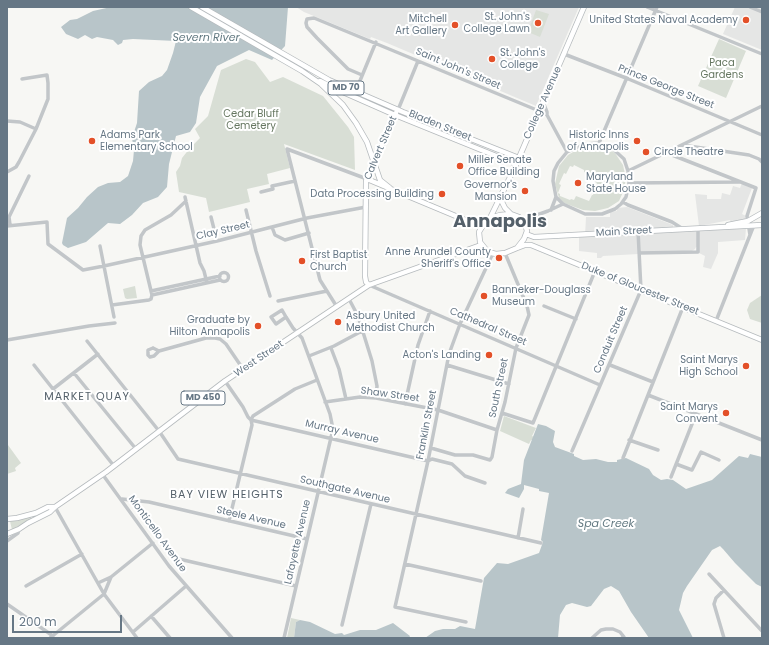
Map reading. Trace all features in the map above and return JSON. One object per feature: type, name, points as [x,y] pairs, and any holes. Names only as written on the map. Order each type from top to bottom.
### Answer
[{"type":"main road","name":"MD 70","points":[[191,7],[296,64]]},
{"type":"main road","name":"MD 70","points":[[202,7],[296,64],[308,74]]},
{"type":"main road","name":"College Avenue","points":[[490,218],[519,158],[584,7]]},
{"type":"main road","name":"Bladen Street","points":[[296,64],[398,110],[519,158]]},
{"type":"main road","name":"Bladen Street","points":[[308,74],[336,89],[396,115],[516,164]]},
{"type":"main road","points":[[308,74],[336,98],[348,111],[364,135],[380,180],[390,188]]},
{"type":"main road","name":"Calvert Street","points":[[369,285],[366,282],[365,276],[367,179],[398,110]]},
{"type":"main road","points":[[367,179],[482,227]]},
{"type":"main road","points":[[500,198],[505,208],[511,214],[523,220],[526,227],[526,234],[522,243],[517,248],[506,253],[493,253],[486,250],[481,245],[479,237],[482,227],[490,218],[511,214]]},
{"type":"main road","name":"Main Street","points":[[748,224],[762,213]]},
{"type":"main road","name":"Main Street","points":[[526,234],[534,236],[723,227],[748,224],[754,226],[762,225]]},
{"type":"main road","name":"West Street","points":[[7,519],[36,513],[55,506],[103,475],[225,381],[369,285],[481,245]]},
{"type":"main road","name":"Duke of Gloucester Street","points":[[517,248],[531,245],[762,340]]},
{"type":"main road","name":"West Street","points":[[7,534],[20,529],[28,523],[50,512],[55,506]]},
{"type":"street","points":[[647,7],[656,9],[762,54]]},
{"type":"street","points":[[750,7],[762,12]]},
{"type":"street","points":[[599,143],[656,9]]},
{"type":"street","name":"Saint John's Street","points":[[362,75],[348,69],[307,27],[306,21],[309,18],[314,18],[370,42],[374,42],[547,115]]},
{"type":"street","points":[[357,88],[374,42]]},
{"type":"street","name":"Prince George Street","points":[[564,54],[626,78],[762,135]]},
{"type":"street","name":"Calvert Street","points":[[398,110],[418,61]]},
{"type":"street","points":[[7,172],[19,162],[36,129],[48,99],[47,75],[22,79]]},
{"type":"street","points":[[543,102],[547,115],[567,152]]},
{"type":"street","points":[[628,171],[762,106]]},
{"type":"street","points":[[7,121],[20,122],[36,129]]},
{"type":"street","points":[[599,143],[611,147],[624,159],[628,171],[629,183],[626,197],[623,202],[610,211],[595,214],[578,212],[562,204],[556,196],[553,181],[554,171],[558,163],[567,152],[585,144],[599,143]]},
{"type":"street","points":[[682,145],[749,155],[759,159],[762,162]]},
{"type":"street","points":[[337,307],[320,280],[287,149],[367,179]]},
{"type":"street","points":[[666,153],[756,188],[748,214],[750,235]]},
{"type":"street","points":[[8,225],[9,217],[29,176]]},
{"type":"street","points":[[261,192],[273,189],[272,186],[295,181]]},
{"type":"street","points":[[629,183],[743,182]]},
{"type":"street","points":[[551,210],[556,196]]},
{"type":"street","points":[[112,305],[151,299],[152,293],[140,245],[141,236],[145,230],[171,214],[186,199],[196,246],[206,281]]},
{"type":"street","points":[[623,202],[672,222],[683,229]]},
{"type":"street","points":[[523,220],[551,210],[562,204]]},
{"type":"street","name":"Clay Street","points":[[8,225],[47,222],[48,244],[83,270],[196,246],[305,219],[366,207]]},
{"type":"street","points":[[246,210],[270,296]]},
{"type":"street","points":[[211,217],[217,241]]},
{"type":"street","points":[[716,321],[754,226]]},
{"type":"street","points":[[272,227],[275,235],[285,240],[309,233]]},
{"type":"street","points":[[639,254],[698,252],[698,228]]},
{"type":"street","name":"Conduit Street","points":[[572,451],[641,290],[638,231]]},
{"type":"street","points":[[100,246],[114,317]]},
{"type":"street","name":"Franklin Street","points":[[466,622],[395,607],[431,448],[451,344],[493,253]]},
{"type":"street","name":"South Street","points":[[431,448],[455,455],[473,454],[490,460],[492,457],[516,348],[529,310],[506,253]]},
{"type":"street","points":[[502,413],[533,423],[595,271]]},
{"type":"street","points":[[152,293],[220,278]]},
{"type":"street","name":"Cathedral Street","points":[[369,285],[600,385]]},
{"type":"street","points":[[278,301],[327,291]]},
{"type":"street","points":[[349,299],[358,316],[371,356],[376,380],[376,398]]},
{"type":"street","points":[[544,306],[576,319]]},
{"type":"street","points":[[623,458],[683,307]]},
{"type":"street","points":[[406,404],[418,345],[430,311]]},
{"type":"street","name":"Lafayette Avenue","points":[[284,638],[331,438],[332,424],[326,402],[302,338],[286,317]]},
{"type":"street","points":[[7,340],[115,323]]},
{"type":"street","points":[[309,356],[331,348],[362,331]]},
{"type":"street","points":[[159,351],[206,338],[215,338],[226,344],[243,369]]},
{"type":"street","name":"Southgate Avenue","points":[[87,341],[159,431],[178,458],[416,515],[541,543]]},
{"type":"street","points":[[331,348],[339,369],[346,399]]},
{"type":"street","points":[[54,389],[98,354]]},
{"type":"street","points":[[34,365],[114,466]]},
{"type":"street","points":[[447,365],[508,384]]},
{"type":"street","points":[[610,365],[653,382]]},
{"type":"street","points":[[74,373],[136,449]]},
{"type":"street","points":[[229,521],[253,416],[295,389],[317,380]]},
{"type":"street","points":[[225,381],[251,420]]},
{"type":"street","points":[[648,396],[762,440]]},
{"type":"street","name":"Shaw Street","points":[[326,402],[360,397],[376,398],[438,410],[497,430]]},
{"type":"street","points":[[671,477],[696,414]]},
{"type":"street","name":"Murray Avenue","points":[[251,420],[428,461],[432,459],[452,464],[465,476],[485,483]]},
{"type":"street","points":[[629,440],[658,450]]},
{"type":"street","points":[[676,464],[692,470],[701,452],[719,460]]},
{"type":"street","name":"Monticello Avenue","points":[[103,475],[122,499],[169,566],[232,638]]},
{"type":"street","name":"Steele Avenue","points":[[122,499],[149,502],[307,539]]},
{"type":"street","points":[[342,625],[371,504]]},
{"type":"street","points":[[55,506],[104,594],[135,635]]},
{"type":"street","points":[[518,538],[523,509]]},
{"type":"street","points":[[7,541],[18,533],[20,529]]},
{"type":"street","points":[[98,583],[111,577],[152,543]]},
{"type":"street","points":[[26,586],[82,554]]},
{"type":"street","points":[[179,559],[296,586]]},
{"type":"street","points":[[405,564],[481,581]]},
{"type":"street","points":[[709,574],[762,631]]},
{"type":"street","points":[[7,604],[51,637],[104,594],[111,577]]},
{"type":"street","points":[[131,638],[151,616],[186,586]]},
{"type":"street","points":[[724,590],[716,598],[714,604],[724,638]]},
{"type":"street","points":[[151,616],[170,638]]},
{"type":"street","points":[[592,638],[601,630],[606,629],[613,629],[620,632],[624,636],[622,638]]},
{"type":"shaded area","name":"St. John's College","points":[[296,7],[579,7],[536,106],[387,43],[371,37],[370,39],[304,12]]},
{"type":"shaded area","name":"United States Naval Academy","points":[[735,7],[762,7],[762,50],[723,34]]},
{"type":"shaded area","points":[[742,183],[752,188],[742,214],[746,216],[745,219],[739,220],[739,222],[731,223],[730,220],[699,226],[695,194],[707,195],[707,199],[721,199],[722,193],[730,195],[733,186],[740,188]]},
{"type":"shaded area","points":[[627,207],[673,225],[673,231],[746,228],[745,240],[718,242],[718,253],[711,269],[703,267],[705,256],[699,253],[699,247],[696,247],[692,251],[603,256],[601,258],[597,258],[597,253],[579,251],[579,236],[585,236],[586,217],[610,217],[610,212],[617,211],[617,208]]},
{"type":"green space","name":"St. John's College Lawn","points":[[536,10],[549,14],[540,37],[528,32]]},
{"type":"green space","name":"Paca Gardens","points":[[719,39],[746,51],[726,98],[698,86]]},
{"type":"green space","name":"Cedar Bluff Cemetery","points":[[246,59],[255,62],[270,82],[283,77],[323,96],[348,127],[354,137],[355,170],[284,144],[290,168],[267,174],[269,184],[247,189],[250,202],[209,212],[206,198],[179,192],[176,172],[180,166],[182,158],[200,138],[195,129],[208,116],[221,70]]},
{"type":"green space","points":[[592,145],[605,147],[615,153],[623,165],[626,179],[623,192],[619,201],[608,208],[595,211],[583,210],[564,203],[559,198],[555,184],[559,166],[568,155],[580,148]],"holes":[[[574,165],[584,170],[586,173],[585,177],[597,183],[593,195],[589,201],[576,196],[574,200],[560,196],[558,193],[561,185],[559,184],[564,173],[566,174],[570,166],[573,167]]]},
{"type":"green space","points":[[135,286],[137,298],[125,298],[123,289]]},
{"type":"green space","points":[[762,295],[762,323],[750,319],[747,310],[750,303]]},
{"type":"green space","points":[[504,416],[536,428],[532,436],[534,437],[533,440],[531,440],[529,444],[500,431]]},
{"type":"green space","points":[[8,445],[21,463],[15,468],[16,471],[7,474],[7,446]]},
{"type":"green space","points":[[30,516],[32,519],[12,530],[10,521]]},
{"type":"green space","points":[[291,618],[300,620],[296,622],[294,638],[287,638]]},
{"type":"water","name":"Severn River","points":[[111,7],[288,7],[285,46],[272,60],[249,50],[217,66],[200,97],[196,123],[190,132],[176,136],[169,164],[167,187],[158,197],[143,203],[132,215],[120,224],[108,223],[86,242],[68,248],[62,243],[67,218],[98,187],[108,183],[120,182],[128,176],[133,161],[134,150],[132,138],[137,123],[139,91],[149,82],[162,76],[167,70],[176,41],[133,39],[123,40],[122,43],[118,45],[113,40],[97,37],[92,39],[85,35],[78,39],[66,34],[61,27],[70,20],[77,19],[93,11]]},
{"type":"water","name":"Spa Creek","points":[[538,424],[555,431],[553,442],[555,447],[574,454],[574,456],[583,460],[596,459],[608,462],[617,462],[617,460],[626,458],[649,469],[653,475],[661,480],[673,480],[686,489],[712,480],[739,456],[748,458],[750,454],[762,457],[762,587],[756,584],[720,546],[712,550],[683,593],[679,610],[693,638],[649,638],[619,591],[611,586],[604,589],[591,606],[587,607],[572,603],[566,605],[560,615],[558,638],[425,638],[435,631],[443,629],[455,629],[460,626],[475,629],[484,578],[497,563],[508,564],[539,553],[543,542],[541,540],[549,493],[524,485],[524,489],[519,498],[505,493],[508,489],[521,484],[524,460]]},
{"type":"water","points":[[300,620],[310,622],[335,634],[342,633],[344,635],[360,630],[376,630],[393,623],[410,636],[409,638],[294,638],[296,622]]},
{"type":"place","name":"United States Naval Academy","points":[[746,20]]},
{"type":"place","name":"St. John's College Lawn","points":[[538,23]]},
{"type":"place","name":"Mitchell Art Gallery","points":[[455,25]]},
{"type":"place","name":"St. John's College","points":[[492,59]]},
{"type":"place","name":"Adams Park Elementary School","points":[[92,141]]},
{"type":"place","name":"Historic Inns of Annapolis","points":[[637,141]]},
{"type":"place","name":"Circle Theatre","points":[[646,152]]},
{"type":"place","name":"Miller Senate Office Building","points":[[460,166]]},
{"type":"place","name":"Maryland State House","points":[[578,183]]},
{"type":"place","name":"Governor's Mansion","points":[[525,191]]},
{"type":"place","name":"Data Processing Building","points":[[442,194]]},
{"type":"place","name":"Anne Arundel County Sheriff's Office","points":[[499,258]]},
{"type":"place","name":"First Baptist Church","points":[[302,261]]},
{"type":"place","name":"Banneker-Douglass Museum","points":[[484,296]]},
{"type":"place","name":"Asbury United Methodist Church","points":[[338,322]]},
{"type":"place","name":"Graduate by Hilton Annapolis","points":[[258,326]]},
{"type":"place","name":"Acton's Landing","points":[[489,355]]},
{"type":"place","name":"Saint Marys High School","points":[[746,366]]},
{"type":"place","name":"Saint Marys Convent","points":[[726,413]]},
{"type":"district","name":"Annapolis","points":[[500,222]]},
{"type":"district","name":"MARKET QUAY","points":[[87,397]]},
{"type":"district","name":"BAY VIEW HEIGHTS","points":[[227,495]]}]
